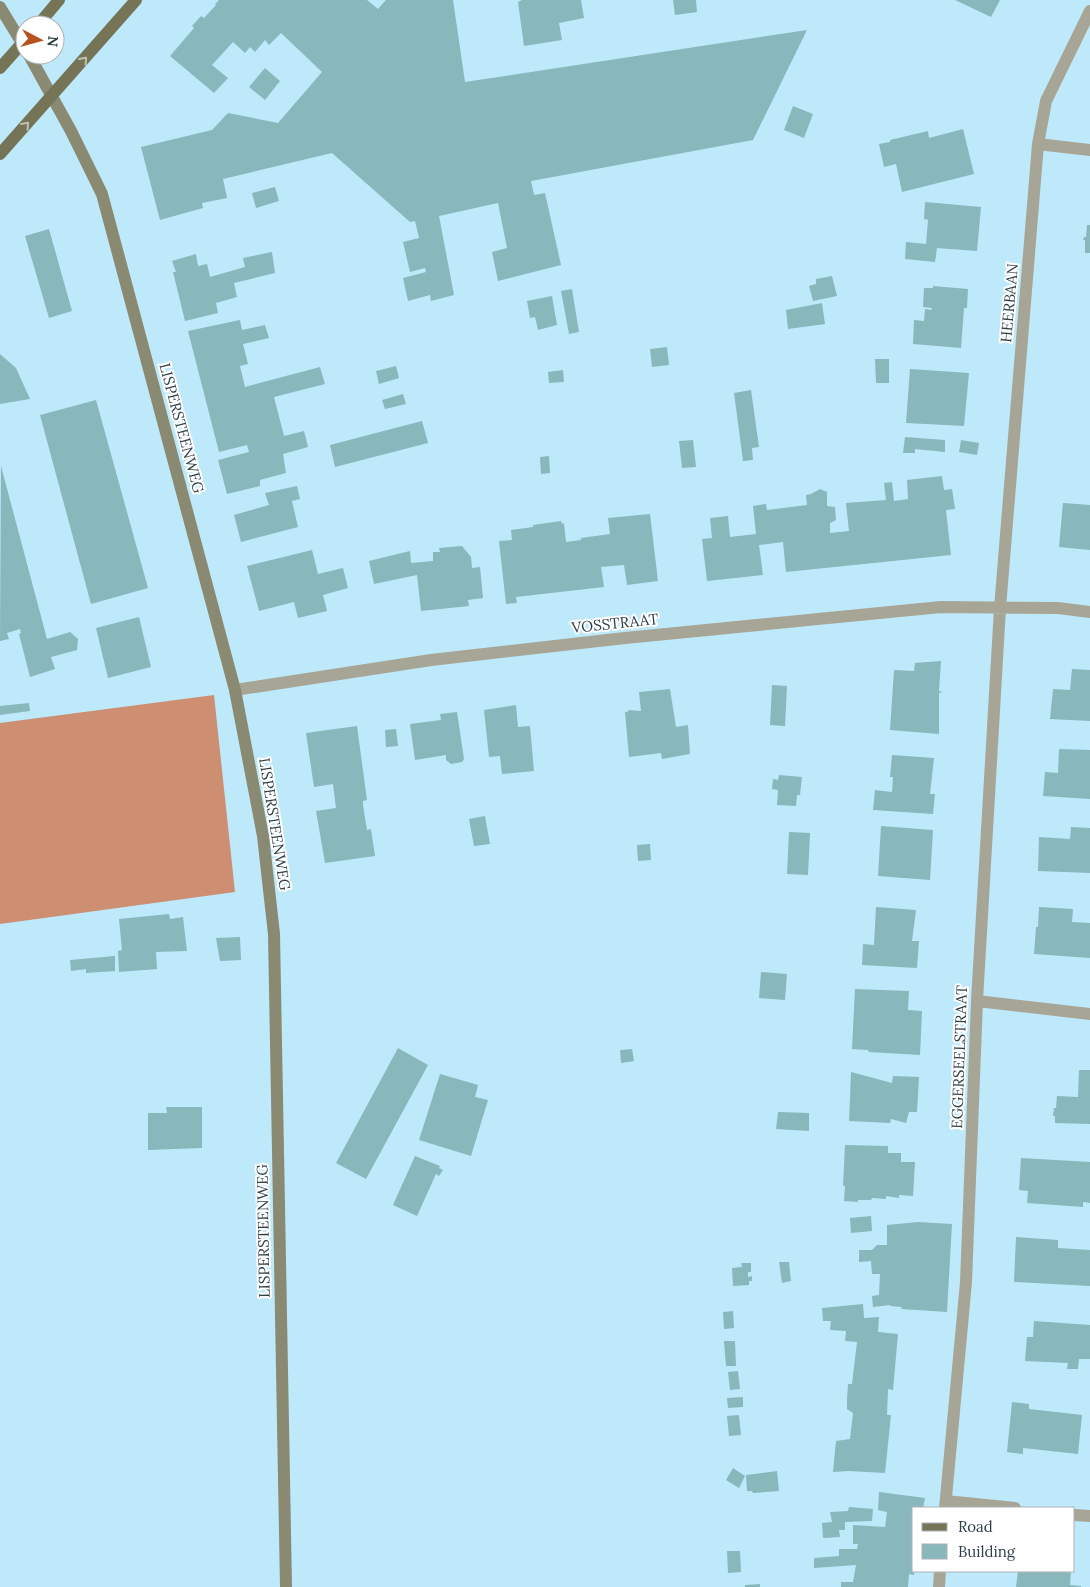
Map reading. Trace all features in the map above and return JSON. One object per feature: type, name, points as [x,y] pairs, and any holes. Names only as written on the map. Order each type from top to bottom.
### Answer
[{"type":"main road","points":[[46,15],[59,0]]},
{"type":"main road","points":[[0,154],[136,0]]},
{"type":"main road","points":[[0,68],[15,53]]},
{"type":"street","points":[[0,7],[15,30]]},
{"type":"street","name":"HEERBAAN","points":[[1000,608],[1038,144],[1046,101],[1090,11]]},
{"type":"street","name":"LISPERSTEENWEG","points":[[35,65],[80,146],[102,194],[235,690],[262,836],[274,934],[286,1587]]},
{"type":"street","points":[[1038,144],[1090,150]]},
{"type":"street","name":"VOSSTRAAT","points":[[235,690],[431,660],[624,638],[941,607],[1058,608],[1090,612]]},
{"type":"street","name":"EGGERSEELSTRAAT","points":[[946,1505],[966,1282],[977,1001],[1000,608]]},
{"type":"street","points":[[977,1001],[1090,1014]]},
{"type":"street","points":[[946,1505],[992,1507]]},
{"type":"street","points":[[1075,1515],[1090,1516]]},
{"type":"street","points":[[939,1587],[940,1572]]},
{"type":"shaded area","points":[[214,695],[235,892],[0,924],[0,723]]},
{"type":"building","points":[[219,0],[367,0],[378,9],[386,0],[453,0],[465,82],[807,30],[753,140],[531,181],[534,195],[545,193],[561,265],[498,281],[492,252],[507,248],[498,203],[439,216],[454,295],[431,301],[430,295],[408,301],[403,278],[426,272],[425,268],[410,272],[403,242],[419,238],[415,221],[410,222],[332,153],[223,179],[227,198],[202,203],[203,208],[160,220],[141,147],[212,130],[228,113],[278,123],[322,72],[281,33],[269,45],[265,40],[255,52],[250,47],[245,53],[233,42],[212,65],[228,78],[214,93],[170,56],[194,28],[192,26],[201,16],[204,18]]},
{"type":"building","points":[[522,0],[581,0],[584,18],[559,23],[562,40],[524,46],[518,2]]},
{"type":"building","points":[[673,0],[696,0],[697,12],[675,15]]},
{"type":"building","points":[[955,0],[1000,0],[991,17]]},
{"type":"building","points":[[265,68],[280,81],[265,100],[249,87]]},
{"type":"building","points":[[793,106],[813,114],[804,138],[784,130]]},
{"type":"building","points":[[963,129],[974,174],[902,192],[896,164],[884,167],[879,144],[928,131],[929,138]]},
{"type":"building","points":[[275,187],[279,201],[256,208],[252,193]]},
{"type":"building","points":[[925,202],[981,207],[977,251],[937,248],[935,262],[905,259],[906,242],[926,244],[928,220],[924,219]]},
{"type":"building","points":[[1087,225],[1090,225],[1090,253],[1085,253],[1085,240],[1083,240],[1086,237]]},
{"type":"building","points":[[49,229],[72,311],[49,318],[25,236]]},
{"type":"building","points":[[272,252],[275,273],[234,283],[237,297],[216,303],[218,313],[185,321],[173,272],[176,272],[172,261],[196,254],[198,266],[207,264],[210,277],[245,267],[243,258]]},
{"type":"building","points":[[832,276],[837,296],[813,301],[809,286],[816,284],[816,279]]},
{"type":"building","points":[[933,286],[968,289],[967,308],[964,308],[961,348],[913,344],[914,320],[924,321],[925,309],[931,310],[932,308],[923,307],[924,288],[933,288]]},
{"type":"building","points":[[572,289],[579,332],[569,334],[561,291]]},
{"type":"building","points":[[552,296],[557,325],[538,330],[535,317],[530,318],[527,301]]},
{"type":"building","points":[[822,303],[825,324],[788,329],[786,310]]},
{"type":"building","points":[[240,320],[242,330],[265,325],[269,338],[243,344],[248,364],[240,366],[245,387],[320,367],[325,384],[274,397],[284,436],[304,431],[308,447],[283,454],[286,473],[260,480],[260,486],[227,494],[218,460],[249,452],[247,445],[219,452],[188,331]]},
{"type":"building","points":[[667,347],[669,365],[652,367],[650,349]]},
{"type":"building","points":[[0,354],[16,368],[30,399],[0,404]]},
{"type":"building","points":[[875,359],[889,359],[889,383],[876,383]]},
{"type":"building","points":[[396,366],[399,378],[379,384],[376,371]]},
{"type":"building","points":[[910,369],[969,373],[964,426],[906,423]]},
{"type":"building","points":[[563,370],[564,382],[549,383],[548,372]]},
{"type":"building","points":[[751,390],[759,447],[752,448],[753,460],[743,461],[734,393]]},
{"type":"building","points":[[403,394],[406,404],[385,409],[382,400]]},
{"type":"building","points":[[96,400],[148,588],[91,604],[40,415]]},
{"type":"building","points":[[422,421],[428,443],[335,467],[330,445]]},
{"type":"building","points":[[905,437],[945,440],[945,452],[915,449],[915,453],[903,453]]},
{"type":"building","points":[[693,440],[696,467],[682,468],[679,441]]},
{"type":"building","points":[[961,440],[979,443],[977,455],[959,452]]},
{"type":"building","points":[[549,456],[550,473],[541,474],[540,457]]},
{"type":"building","points":[[1,466],[47,639],[70,632],[78,639],[77,650],[51,657],[55,669],[30,677],[19,634],[21,633],[20,629],[7,633],[9,639],[0,641]]},
{"type":"building","points":[[942,476],[944,490],[952,489],[955,509],[946,510],[951,555],[786,572],[783,542],[759,545],[763,575],[707,581],[702,539],[712,538],[710,518],[728,516],[730,537],[756,534],[753,506],[766,504],[767,510],[807,505],[806,495],[820,489],[827,492],[827,506],[835,507],[836,520],[830,523],[830,533],[849,531],[846,503],[886,500],[884,483],[892,482],[894,501],[908,499],[907,480]]},
{"type":"building","points":[[297,486],[300,499],[292,501],[298,527],[241,542],[234,515],[269,505],[265,493]]},
{"type":"building","points":[[1063,503],[1090,505],[1090,550],[1059,547]]},
{"type":"building","points":[[650,514],[658,581],[627,585],[624,565],[601,567],[604,587],[516,597],[517,603],[506,604],[499,541],[512,540],[511,530],[561,521],[562,524],[564,523],[566,542],[610,534],[608,518]]},
{"type":"building","points":[[462,546],[471,557],[472,568],[480,567],[483,598],[468,600],[469,606],[421,611],[417,575],[374,584],[369,561],[410,551],[411,563],[433,561],[433,552],[440,552],[439,548]]},
{"type":"building","points":[[312,550],[318,574],[343,568],[348,588],[323,595],[327,611],[298,618],[294,602],[259,611],[247,566]]},
{"type":"building","points":[[139,617],[151,667],[108,678],[96,628]]},
{"type":"building","points":[[941,661],[939,691],[943,692],[939,693],[939,734],[890,730],[894,670],[914,671],[915,663]]},
{"type":"building","points":[[1072,669],[1090,670],[1090,721],[1050,719],[1053,689],[1070,690]]},
{"type":"building","points":[[772,685],[787,686],[785,726],[770,725]]},
{"type":"building","points":[[670,689],[676,727],[688,725],[690,754],[662,759],[661,753],[629,757],[625,712],[629,710],[641,711],[639,692]]},
{"type":"building","points":[[29,703],[30,711],[0,715],[0,706]]},
{"type":"building","points":[[516,705],[518,727],[530,726],[534,771],[502,774],[500,756],[489,757],[484,710]]},
{"type":"building","points":[[457,712],[464,759],[462,762],[451,764],[446,760],[446,755],[415,760],[410,724],[441,720],[440,714]]},
{"type":"building","points":[[357,726],[367,800],[363,801],[363,805],[367,830],[371,829],[375,856],[325,863],[316,811],[336,808],[333,784],[314,787],[306,733]]},
{"type":"building","points":[[396,729],[398,746],[386,747],[385,730]]},
{"type":"building","points":[[1059,749],[1090,750],[1090,799],[1043,796],[1045,772],[1058,773]]},
{"type":"building","points":[[892,755],[934,758],[930,794],[935,794],[933,814],[873,810],[875,790],[892,792],[893,777],[890,777]]},
{"type":"building","points":[[779,775],[802,777],[800,795],[797,795],[796,806],[777,805],[778,790],[772,789],[773,779],[778,780]]},
{"type":"building","points":[[485,816],[490,844],[474,846],[469,819]]},
{"type":"building","points":[[881,826],[933,830],[930,880],[878,876]]},
{"type":"building","points":[[1071,827],[1090,828],[1090,873],[1038,871],[1039,837],[1070,839]]},
{"type":"building","points":[[789,832],[810,833],[808,875],[787,874]]},
{"type":"building","points":[[650,844],[651,860],[638,861],[637,845]]},
{"type":"building","points":[[876,907],[916,910],[912,941],[919,941],[917,968],[862,965],[863,944],[874,945]]},
{"type":"building","points":[[1039,907],[1073,909],[1072,922],[1090,923],[1090,958],[1034,954]]},
{"type":"building","points":[[169,914],[170,919],[183,917],[187,951],[156,952],[157,969],[119,972],[118,951],[122,950],[119,919]]},
{"type":"building","points":[[240,937],[241,960],[220,961],[216,938]]},
{"type":"building","points":[[115,956],[115,971],[86,973],[86,969],[71,971],[70,960]]},
{"type":"building","points":[[761,972],[787,974],[785,1000],[759,998]]},
{"type":"building","points":[[855,989],[909,991],[908,1010],[922,1011],[920,1055],[852,1049]]},
{"type":"building","points":[[398,1048],[428,1065],[366,1179],[336,1163]]},
{"type":"building","points":[[632,1049],[634,1061],[621,1063],[620,1050]]},
{"type":"building","points":[[1079,1070],[1090,1070],[1090,1124],[1055,1123],[1055,1116],[1053,1116],[1057,1096],[1078,1097]]},
{"type":"building","points":[[851,1072],[892,1083],[893,1076],[919,1077],[917,1112],[909,1112],[906,1123],[891,1119],[890,1123],[849,1121]]},
{"type":"building","points":[[440,1074],[478,1085],[475,1097],[488,1100],[471,1156],[419,1140]]},
{"type":"building","points":[[166,1107],[202,1107],[202,1148],[148,1150],[148,1113],[167,1113]]},
{"type":"building","points":[[778,1112],[809,1113],[809,1131],[776,1129]]},
{"type":"building","points":[[845,1145],[888,1146],[888,1153],[901,1153],[901,1162],[915,1162],[913,1196],[899,1195],[899,1198],[886,1196],[886,1199],[872,1198],[871,1200],[858,1200],[858,1202],[844,1201]]},
{"type":"building","points":[[415,1156],[440,1166],[439,1168],[443,1170],[439,1176],[436,1174],[417,1216],[393,1205]]},
{"type":"building","points":[[1021,1158],[1090,1162],[1090,1203],[1083,1202],[1083,1207],[1027,1203],[1028,1191],[1019,1190]]},
{"type":"building","points":[[871,1216],[872,1231],[851,1233],[850,1218]]},
{"type":"building","points":[[918,1222],[952,1224],[947,1312],[901,1309],[902,1307],[890,1305],[873,1307],[872,1296],[879,1295],[880,1274],[872,1274],[871,1261],[859,1262],[859,1250],[872,1250],[877,1245],[887,1245],[887,1225]]},
{"type":"building","points":[[1016,1237],[1058,1240],[1058,1248],[1090,1250],[1090,1286],[1014,1282]]},
{"type":"building","points":[[779,1262],[789,1262],[791,1281],[782,1283]]},
{"type":"building","points":[[741,1263],[751,1263],[751,1272],[748,1272],[748,1277],[752,1276],[752,1281],[749,1281],[749,1285],[733,1286],[732,1268],[742,1267]]},
{"type":"building","points":[[863,1304],[864,1318],[879,1317],[878,1332],[898,1334],[893,1390],[888,1389],[887,1415],[891,1415],[885,1473],[833,1472],[836,1441],[850,1439],[853,1413],[847,1409],[848,1384],[852,1384],[857,1342],[845,1341],[846,1331],[830,1330],[831,1321],[823,1321],[822,1308]]},
{"type":"building","points":[[733,1311],[734,1328],[724,1329],[723,1312]]},
{"type":"building","points":[[1034,1321],[1090,1325],[1090,1359],[1079,1359],[1078,1369],[1067,1369],[1068,1363],[1025,1361],[1027,1337],[1033,1337]]},
{"type":"building","points":[[724,1341],[735,1341],[736,1366],[726,1366]]},
{"type":"building","points":[[738,1371],[740,1389],[730,1390],[728,1372]]},
{"type":"building","points":[[743,1397],[743,1407],[728,1408],[727,1398]]},
{"type":"building","points":[[1012,1402],[1029,1404],[1029,1409],[1082,1415],[1078,1454],[1023,1448],[1023,1454],[1007,1452]]},
{"type":"building","points":[[739,1415],[741,1435],[729,1436],[727,1416]]},
{"type":"building","points":[[733,1468],[745,1476],[739,1488],[726,1480]]},
{"type":"building","points":[[777,1471],[779,1491],[753,1493],[752,1491],[747,1491],[746,1475]]},
{"type":"building","points":[[879,1492],[925,1498],[923,1507],[912,1507],[912,1572],[914,1572],[914,1575],[909,1574],[908,1587],[841,1587],[841,1582],[853,1582],[856,1565],[814,1568],[814,1558],[839,1556],[839,1549],[857,1549],[858,1544],[853,1544],[853,1525],[885,1527],[887,1512],[878,1510]]},
{"type":"building","points":[[849,1507],[873,1509],[872,1521],[845,1522],[845,1530],[839,1530],[840,1537],[823,1538],[822,1523],[832,1522],[830,1512],[848,1511]]},
{"type":"building","points":[[727,1551],[740,1551],[741,1572],[728,1573]]},
{"type":"building","points":[[1018,1572],[1071,1572],[1070,1585],[1081,1586],[1081,1587],[1016,1587]]},
{"type":"building","points":[[760,1584],[760,1587],[745,1587],[745,1585]]}]
